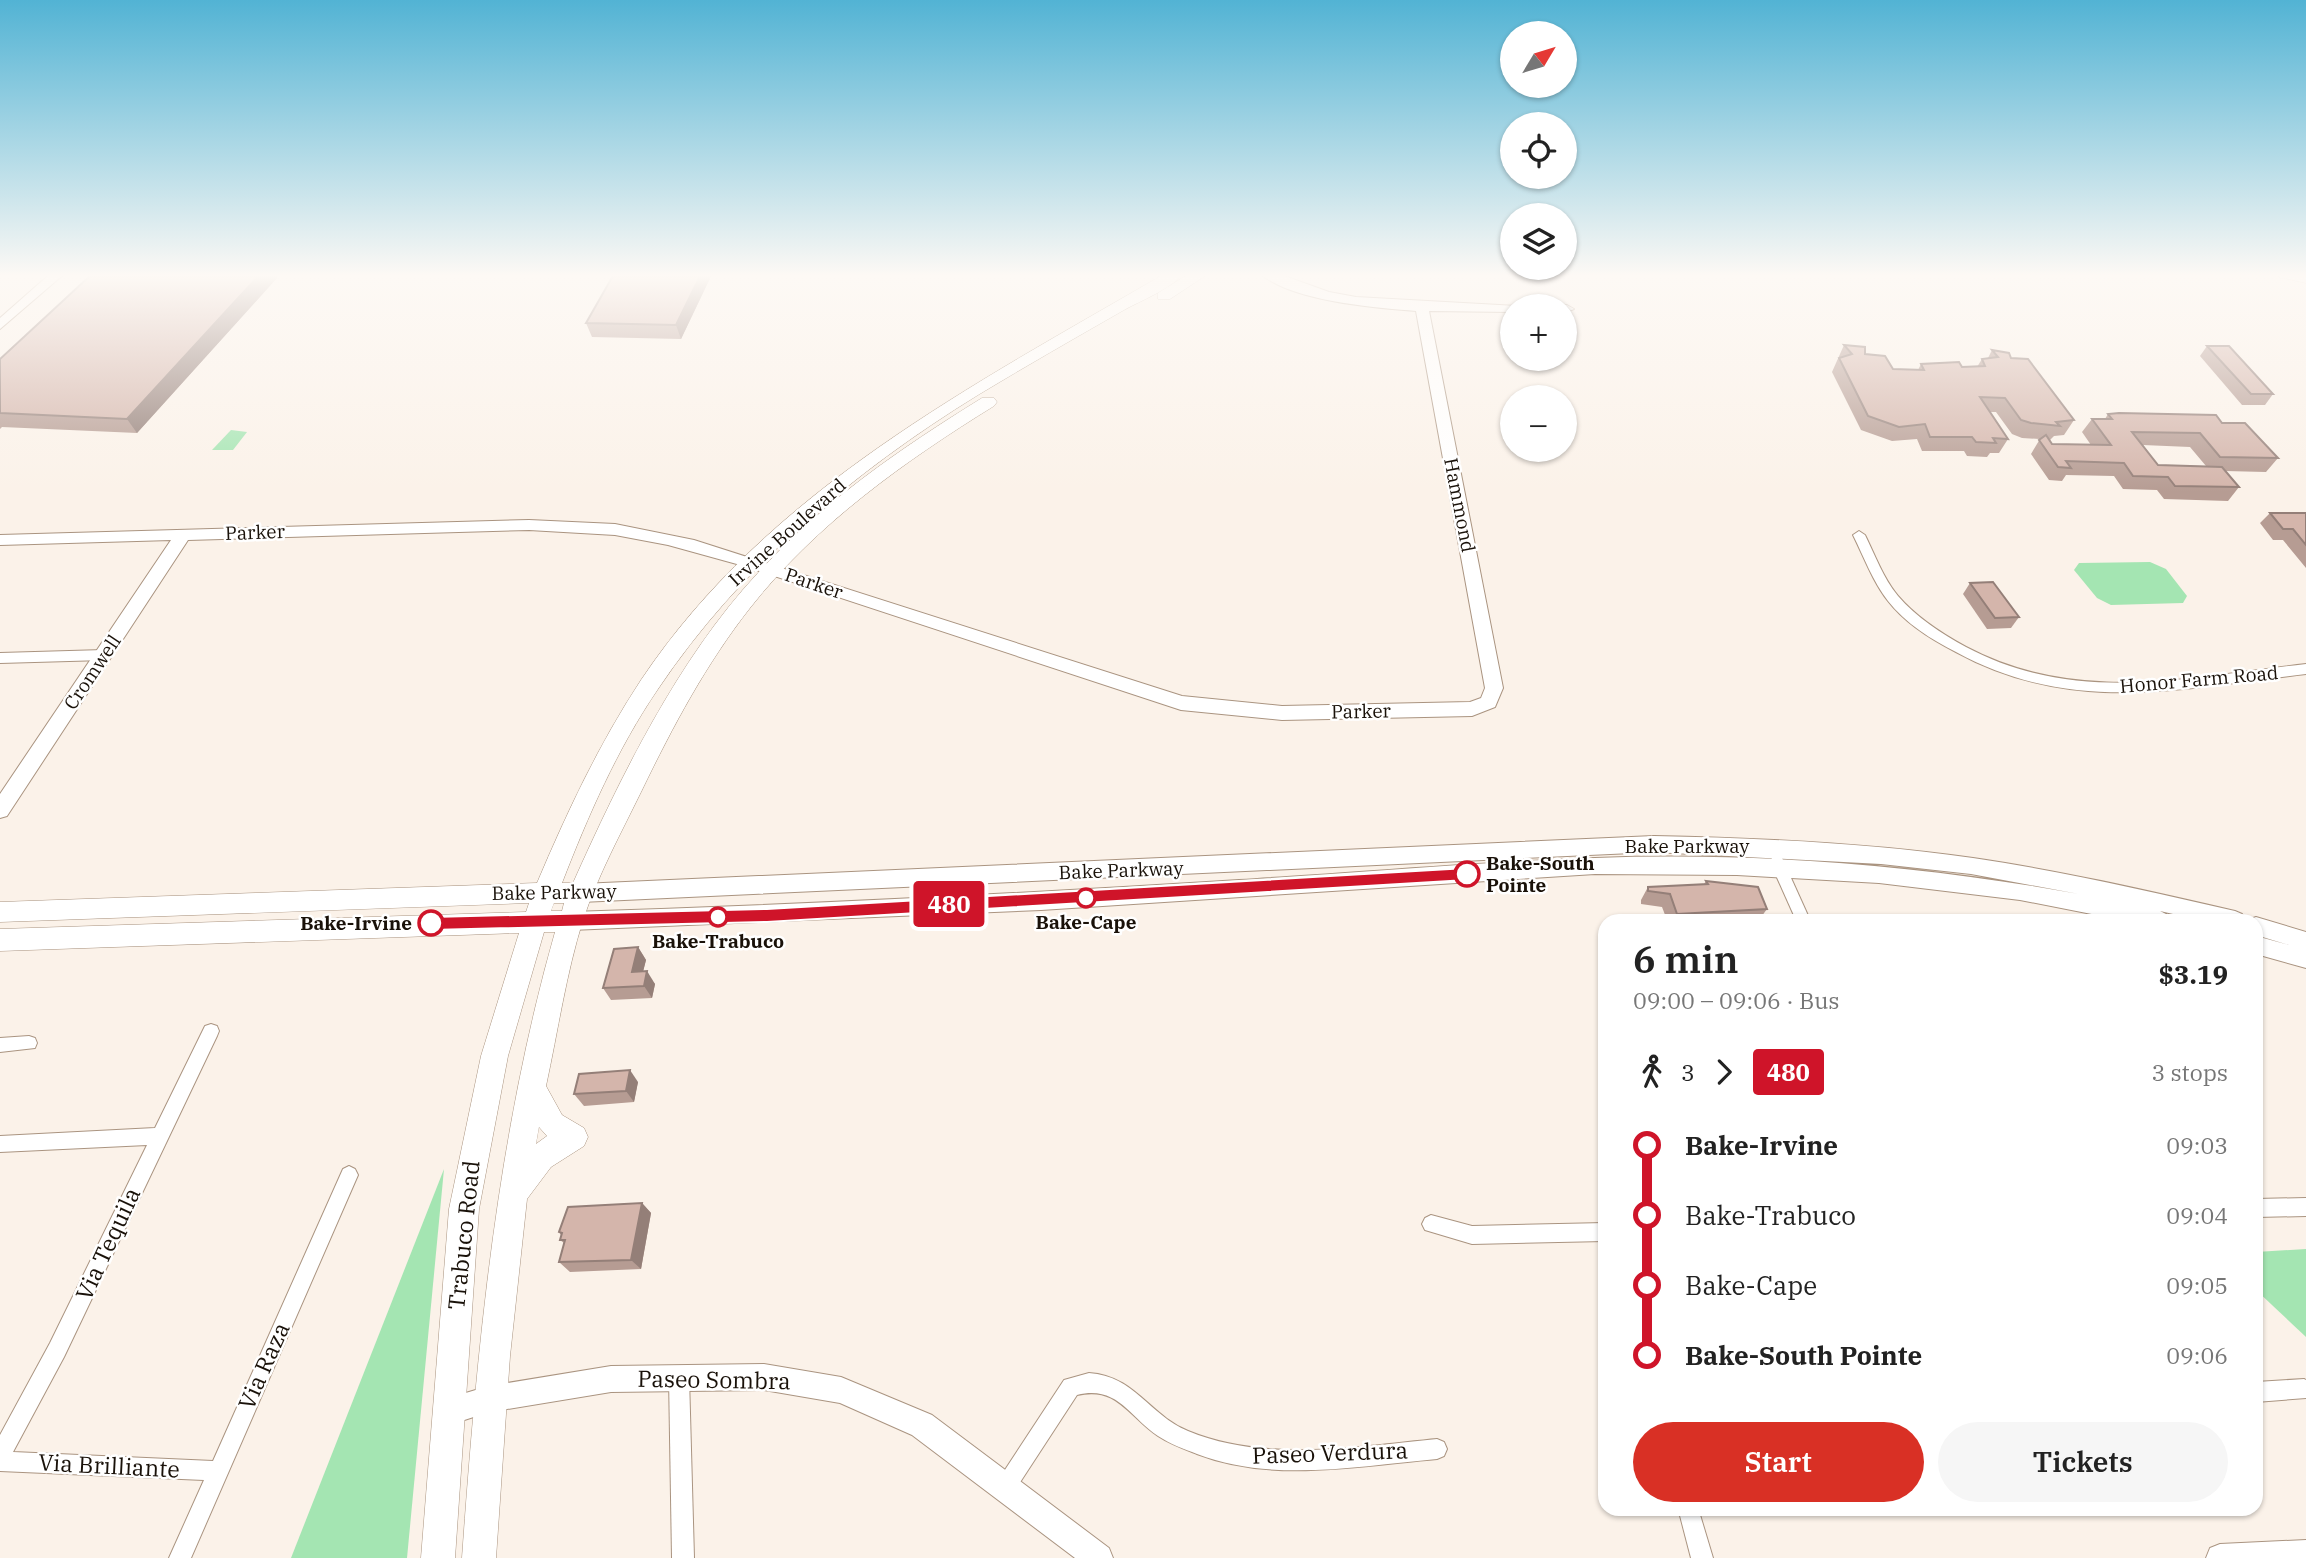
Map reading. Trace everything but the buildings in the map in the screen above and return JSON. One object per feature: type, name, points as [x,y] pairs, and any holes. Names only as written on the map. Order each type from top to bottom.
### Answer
[{"type":"main road","name":"Irvine Boulevard","points":[[536,920],[545,893],[591,790],[640,700],[693,625],[750,562],[817,502],[897,440],[1053,347]]},
{"type":"main road","name":"Irvine Boulevard","points":[[571,921],[581,893],[678,698],[715,638],[773,569],[863,488],[916,449],[1082,347]]},
{"type":"main road","name":"Parker","points":[[0,540],[580,524],[651,534],[750,562],[1145,694],[1181,703],[1282,713],[1472,709],[1489,702]]},
{"type":"main road","name":"Bake Parkway","points":[[0,912],[581,893],[1654,844],[1775,856],[2009,890],[2129,914]]},
{"type":"main road","name":"Bake Parkway","points":[[0,940],[536,920],[767,915],[1775,856],[1909,858],[2015,873],[2207,914]]},
{"type":"main road","name":"Trabuco Road","points":[[438,1558],[463,1213],[478,1124],[498,1036],[536,920]]},
{"type":"main road","name":"Trabuco Road","points":[[479,1558],[489,1399],[510,1203],[531,1085],[571,921]]},
{"type":"main road","points":[[2263,928],[2306,941]]},
{"type":"main road","points":[[2263,948],[2306,959]]},
{"type":"main road","points":[[510,1203],[533,1162],[554,1146],[574,1137],[552,1124],[531,1085]]},
{"type":"main road","name":"Paseo Sombra","points":[[449,1411],[489,1399],[611,1378],[764,1377],[841,1390],[922,1425],[1099,1558]]},
{"type":"main road","points":[[2220,1558],[2302,1556]]},
{"type":"street","name":"Hammond","points":[[1430,347],[1494,688],[1489,702]]},
{"type":"street","name":"Cromwell","points":[[0,810],[184,534]]},
{"type":"street","name":"Honor Farm Road","points":[[1859,535],[1896,603],[1938,636],[1992,666],[2073,684],[2126,689],[2306,669]]},
{"type":"street","points":[[0,658],[104,655]]},
{"type":"street","points":[[1775,856],[1800,914]]},
{"type":"street","name":"Via Tequila","points":[[0,1455],[57,1350],[211,1031]]},
{"type":"street","points":[[0,1045],[29,1043]]},
{"type":"street","points":[[0,1144],[159,1136]]},
{"type":"street","name":"Via Raza","points":[[180,1558],[349,1175]]},
{"type":"street","points":[[2263,1209],[2306,1207]]},
{"type":"street","points":[[1431,1224],[1472,1235],[1598,1232]]},
{"type":"street","points":[[678,1377],[683,1558]]},
{"type":"street","name":"Paseo Verdura","points":[[1006,1486],[1071,1387],[1089,1380],[1112,1385],[1175,1435],[1228,1454],[1283,1458],[1437,1449]]},
{"type":"street","points":[[2263,1392],[2304,1389]]},
{"type":"street","name":"Via Brilliante","points":[[0,1461],[218,1471]]},
{"type":"street","points":[[1690,1516],[1702,1558]]},
{"type":"green space","points":[[231,430],[247,432],[233,450],[212,450]]},
{"type":"green space","points":[[2150,562],[2166,569],[2187,596],[2183,603],[2111,605],[2097,598],[2074,570],[2079,563]]},
{"type":"green space","points":[[444,1169],[407,1558],[291,1558]]},
{"type":"green space","points":[[2306,1249],[2306,1337],[2263,1297],[2263,1252]]},
{"type":"bus line","name":"480","points":[[431,923],[767,915],[1467,874]]},
{"type":"place","name":"Bake-South Pointe","points":[[1467,874]]},
{"type":"place","name":"Bake-Cape","points":[[1086,898]]},
{"type":"place","name":"Bake-Trabuco","points":[[718,917]]},
{"type":"place","name":"Bake-Irvine","points":[[431,923]]}]
